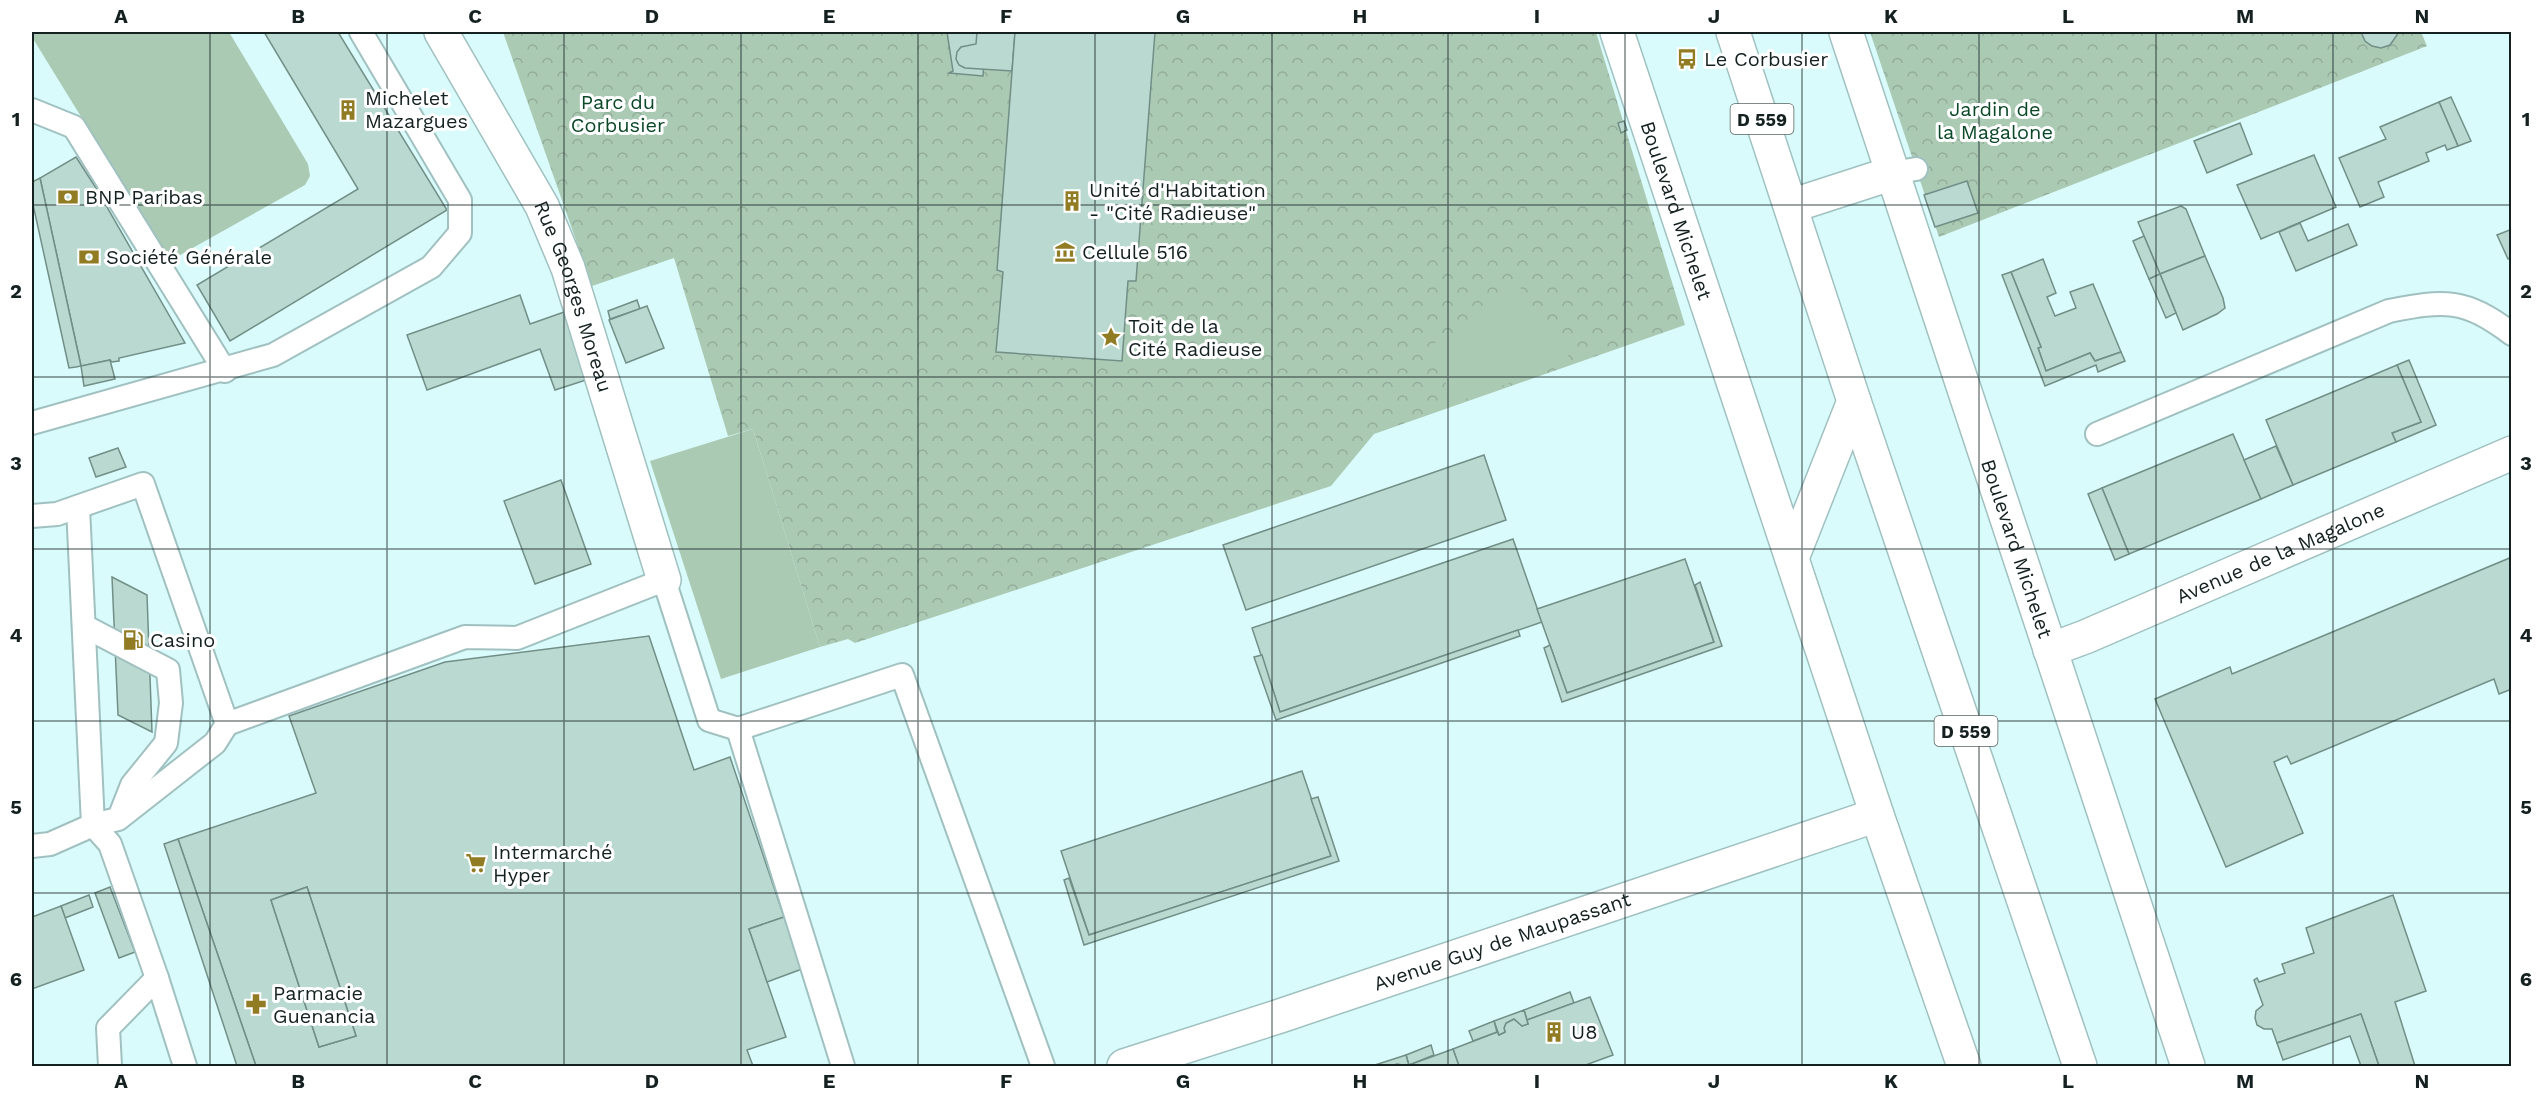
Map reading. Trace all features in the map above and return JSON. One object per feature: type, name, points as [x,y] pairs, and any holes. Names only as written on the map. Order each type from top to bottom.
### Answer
[{"type":"street","name":"Rue Georges Moreau","points":[[441,32],[542,206],[568,268],[664,580]]},
{"type":"street","name":"Boulevard Michelet","points":[[1617,32],[1877,815],[1964,1066]]},
{"type":"street","name":"D 559","points":[[1732,32],[1854,401],[2081,1065]]},
{"type":"street","name":"Boulevard Michelet","points":[[1846,32],[1905,171],[2050,650],[2188,1066]]},
{"type":"street","points":[[1791,206],[1905,171]]},
{"type":"street","points":[[1792,558],[1854,401]]},
{"type":"street","name":"Avenue de la Magalone","points":[[2050,650],[2096,633],[2511,453]]},
{"type":"street","name":"Avenue Guy de Maupassant","points":[[1124,1066],[1302,1009],[1877,815]]},
{"type":"lane","points":[[32,423],[273,355],[431,267],[460,233],[460,200],[361,32]]},
{"type":"lane","points":[[32,110],[74,127],[225,370]]},
{"type":"lane","points":[[2097,434],[2389,311],[2431,303],[2457,303],[2488,316],[2511,334]]},
{"type":"lane","points":[[32,516],[57,513],[78,507],[143,484],[227,724]]},
{"type":"lane","points":[[78,507],[93,825],[110,844],[185,1066]]},
{"type":"lane","points":[[32,846],[50,843],[93,825],[118,819],[215,743],[227,724],[465,637],[517,638],[664,580],[708,720],[738,729],[902,675],[1043,1066]]},
{"type":"lane","points":[[84,626],[168,670],[171,703],[166,743],[132,785],[118,819]]},
{"type":"lane","points":[[738,729],[843,1066]]},
{"type":"lane","points":[[110,1066],[108,1028],[157,978]]},
{"type":"green space","points":[[32,32],[229,32],[308,164],[310,176],[305,185],[173,259],[163,250],[32,37]]},
{"type":"green space","name":"Parc du Corbusier","points":[[503,32],[1596,32],[1685,325],[1374,434],[1331,486],[855,643],[848,639],[820,647],[753,429],[728,436],[674,258],[592,286]]},
{"type":"green space","name":"Jardin de la Magalone","points":[[1870,32],[2421,32],[2427,46],[1939,237]]},
{"type":"green space","points":[[1517,283],[1572,361],[1454,403],[1430,346],[1485,314]]},
{"type":"green space","points":[[753,429],[820,647],[721,679],[650,461]]},
{"type":"building","name":"Michelet Mazargues","points":[[264,32],[338,32],[447,210],[230,341],[197,285],[358,189]]},
{"type":"building","points":[[947,32],[986,32],[983,76],[949,73],[953,71]]},
{"type":"building","points":[[977,32],[1015,32],[1012,71],[965,68],[959,65],[956,59],[957,52],[961,47],[976,44]]},
{"type":"building","name":"Unité d'Habitation - \"Cité Radieuse\"","points":[[1015,32],[1155,32],[1136,281],[1128,281],[1122,361],[996,352],[1003,272],[997,270]]},
{"type":"building","points":[[2361,32],[2397,32],[2397,35],[2390,45],[2381,48],[2365,41]]},
{"type":"building","points":[[2451,97],[2471,141],[2458,146],[2439,102]]},
{"type":"building","points":[[2439,102],[2458,146],[2447,150],[2445,145],[2426,153],[2429,161],[2378,182],[2384,197],[2360,207],[2339,158],[2386,139],[2380,127]]},
{"type":"building","points":[[1624,121],[1627,130],[1621,133],[1618,123]]},
{"type":"building","points":[[2240,123],[2252,154],[2207,173],[2194,141]]},
{"type":"building","points":[[2314,155],[2336,207],[2261,239],[2237,185]]},
{"type":"building","points":[[76,157],[185,343],[119,358],[119,361],[110,360],[81,366],[40,178]]},
{"type":"building","points":[[40,178],[81,366],[69,368],[32,200],[32,182]]},
{"type":"building","points":[[1967,181],[1978,213],[1935,227],[1924,195]]},
{"type":"building","points":[[2181,206],[2186,209],[2205,256],[2160,274],[2138,222]]},
{"type":"building","points":[[2300,223],[2308,241],[2348,224],[2357,245],[2296,271],[2279,232]]},
{"type":"building","points":[[2512,229],[2512,257],[2508,259],[2497,235]]},
{"type":"building","points":[[2144,236],[2160,274],[2149,279],[2133,241]]},
{"type":"building","points":[[2205,256],[2225,308],[2183,330],[2160,274]]},
{"type":"building","points":[[2043,259],[2056,293],[2047,297],[2055,316],[2076,308],[2070,292],[2093,284],[2121,352],[2095,361],[2090,353],[2046,371],[2038,348],[2041,347],[2011,272]]},
{"type":"building","points":[[2011,272],[2041,347],[2038,348],[2046,371],[2090,353],[2095,361],[2121,352],[2125,361],[2098,372],[2096,365],[2045,386],[2002,275]]},
{"type":"building","points":[[2160,274],[2176,313],[2166,318],[2149,279]]},
{"type":"building","points":[[520,295],[530,324],[567,311],[589,379],[555,390],[540,349],[427,390],[407,335]]},
{"type":"building","points":[[637,300],[640,309],[610,319],[608,311]]},
{"type":"building","points":[[647,306],[664,348],[626,363],[609,320]]},
{"type":"building","points":[[110,360],[115,379],[84,386],[81,366]]},
{"type":"building","points":[[2409,360],[2436,425],[2396,442],[2392,433],[2421,422],[2397,365]]},
{"type":"building","points":[[2397,365],[2421,422],[2392,433],[2396,442],[2293,485],[2266,420]]},
{"type":"building","points":[[2233,434],[2261,499],[2129,554],[2102,488]]},
{"type":"building","points":[[2276,446],[2293,485],[2261,499],[2244,460]]},
{"type":"building","points":[[118,448],[126,467],[96,477],[89,458]]},
{"type":"building","points":[[1484,455],[1506,520],[1246,610],[1223,545]]},
{"type":"building","points":[[561,480],[591,564],[535,584],[504,501]]},
{"type":"building","points":[[2102,488],[2129,554],[2115,560],[2088,494]]},
{"type":"building","points":[[1513,539],[1542,622],[1280,712],[1252,628]]},
{"type":"building","points":[[2512,557],[2512,689],[2499,694],[2494,679],[2291,764],[2287,756],[2274,762],[2303,833],[2226,867],[2155,699],[2230,667],[2232,674]]},
{"type":"building","points":[[1685,559],[1714,642],[1567,693],[1537,609]]},
{"type":"building","points":[[112,577],[147,595],[152,732],[118,715]]},
{"type":"building","points":[[1700,582],[1722,646],[1562,702],[1544,648],[1550,645],[1567,693],[1714,642],[1695,585]]},
{"type":"building","points":[[1518,630],[1520,636],[1276,720],[1254,657],[1262,655],[1280,712]]},
{"type":"building","name":"Intermarché Hyper","points":[[649,636],[694,770],[730,757],[784,917],[749,929],[786,1037],[747,1050],[753,1066],[256,1066],[178,839],[316,793],[289,716],[445,662]],"holes":[[[307,887],[356,1036],[319,1047],[271,900]]]},
{"type":"building","points":[[1302,771],[1331,856],[1089,935],[1061,851]]},
{"type":"building","points":[[1318,797],[1339,861],[1084,945],[1064,880],[1069,878],[1089,935],[1331,856],[1311,799]]},
{"type":"building","points":[[178,839],[256,1066],[237,1066],[164,844]]},
{"type":"building","points":[[110,887],[135,952],[119,958],[95,893]]},
{"type":"building","points":[[307,887],[356,1036],[319,1047],[271,900]]},
{"type":"building","points":[[89,895],[93,907],[65,918],[61,906]]},
{"type":"building","points":[[2393,895],[2426,991],[2395,1002],[2415,1066],[2379,1066],[2361,1014],[2277,1043],[2272,1029],[2264,1029],[2257,1025],[2256,1011],[2263,1005],[2254,980],[2257,978],[2259,982],[2285,973],[2282,964],[2314,953],[2306,928]]},
{"type":"building","points":[[61,906],[84,970],[32,989],[32,917]]},
{"type":"building","points":[[784,917],[802,969],[767,982],[749,929]]},
{"type":"building","points":[[1570,992],[1574,1003],[1527,1020],[1524,1010]]},
{"type":"building","name":"U8","points":[[1590,997],[1613,1055],[1583,1066],[1459,1066],[1453,1049],[1497,1032],[1499,1035],[1505,1032],[1506,1023],[1514,1019],[1522,1026],[1528,1024],[1527,1020]]},
{"type":"building","points":[[1524,1010],[1528,1024],[1522,1026],[1514,1019],[1506,1023],[1505,1032],[1499,1035],[1494,1021]]},
{"type":"building","points":[[2361,1014],[2379,1066],[2361,1066],[2350,1036],[2283,1060],[2277,1043]]},
{"type":"building","points":[[1494,1021],[1497,1032],[1473,1041],[1469,1031]]},
{"type":"building","points":[[1431,1045],[1434,1055],[1409,1065],[1406,1055]]},
{"type":"building","points":[[1453,1049],[1459,1066],[1409,1066],[1409,1065]]},
{"type":"building","points":[[1406,1055],[1409,1066],[1375,1065]]},
{"type":"place","name":"Le Corbusier","points":[[1687,59]]},
{"type":"place","name":"Michelet Mazargues","points":[[348,110]]},
{"type":"place","name":"BNP Paribas","points":[[68,197]]},
{"type":"place","name":"Unité d'Habitation - \"Cité Radieuse\"","points":[[1072,201]]},
{"type":"place","name":"Cellule 516","points":[[1065,252]]},
{"type":"place","name":"Société Générale","points":[[89,257]]},
{"type":"place","name":"Toit de la Cité Radieuse","points":[[1111,337]]},
{"type":"place","name":"Casino","points":[[133,640]]},
{"type":"place","name":"Intermarché Hyper","points":[[476,863]]},
{"type":"place","name":"Parmacie Guenancia","points":[[256,1004]]},
{"type":"place","name":"U8","points":[[1554,1032]]}]
